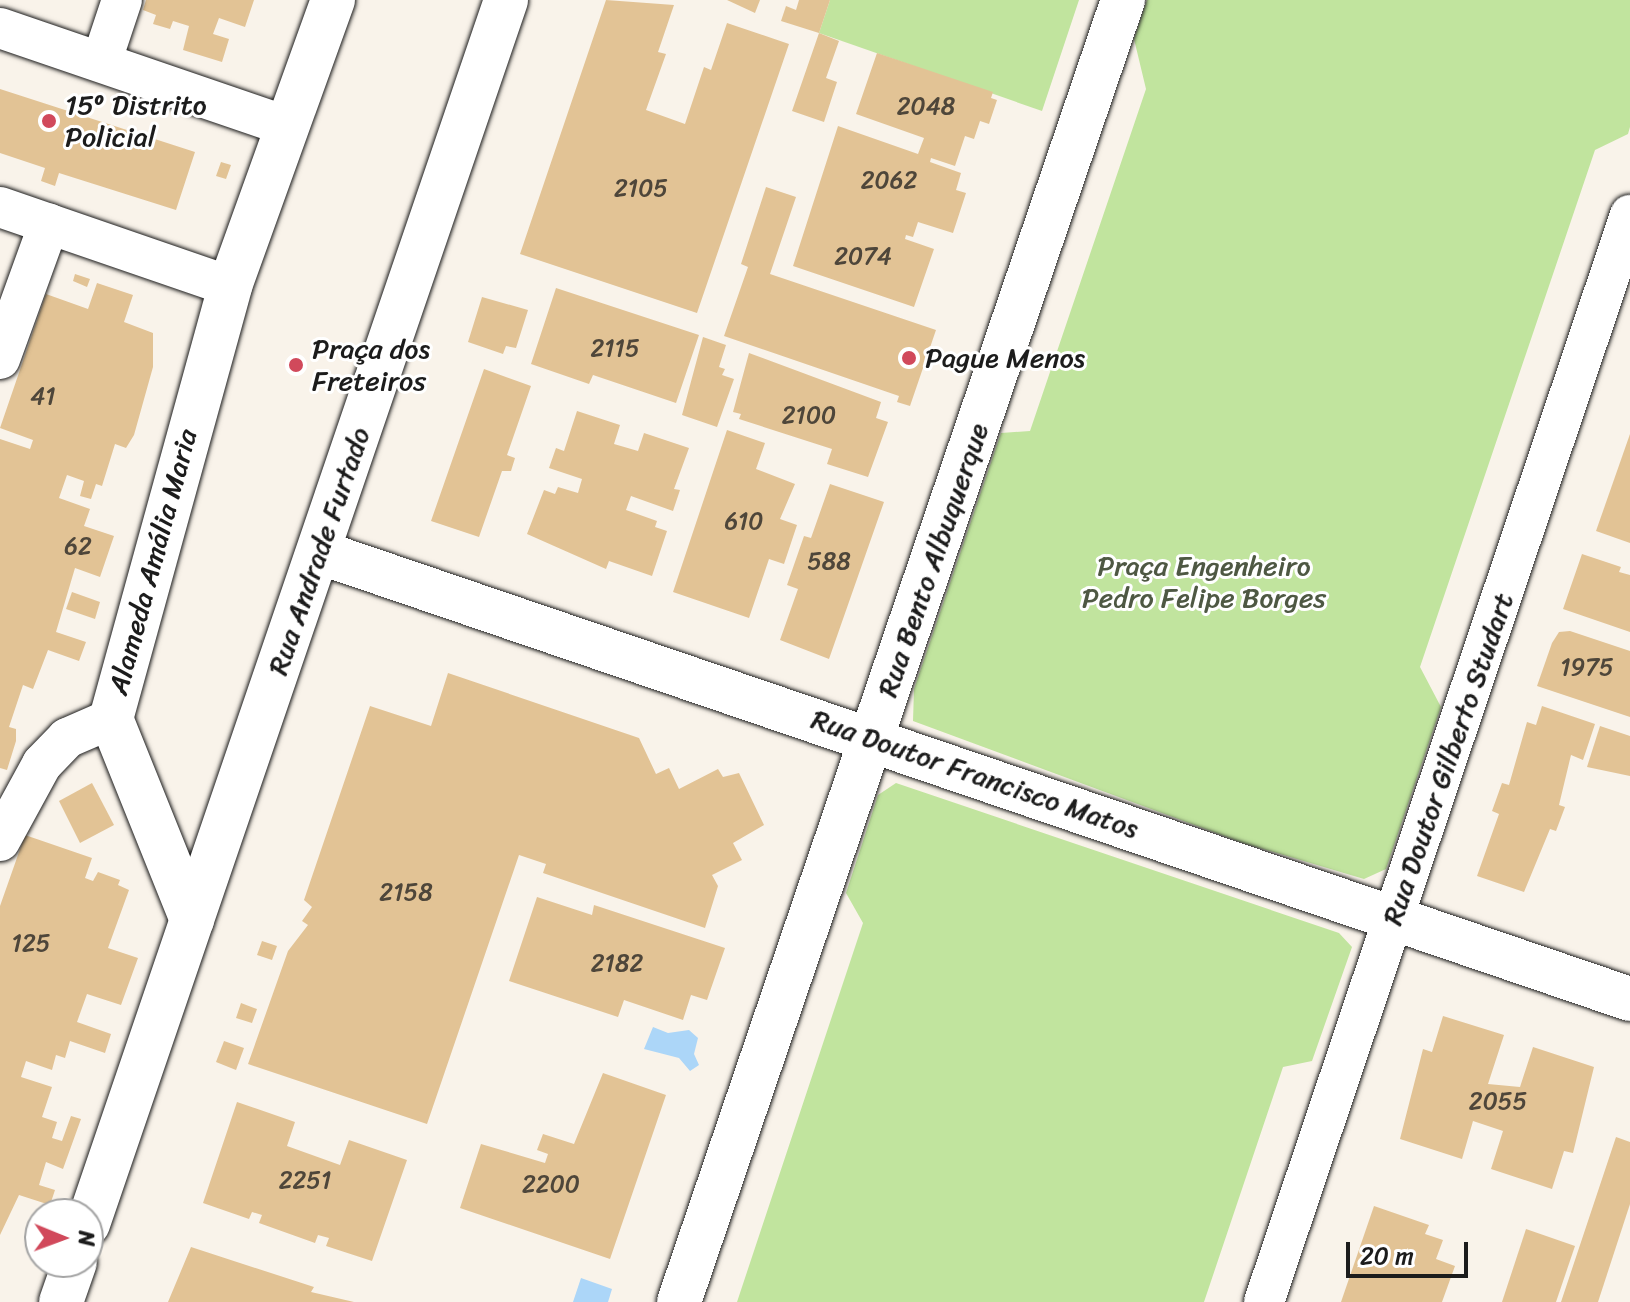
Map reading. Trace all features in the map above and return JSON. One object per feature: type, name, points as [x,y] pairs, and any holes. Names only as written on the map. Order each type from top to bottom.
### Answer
[{"type":"street","points":[[102,60],[122,0]]},
{"type":"street","name":"Alameda Amália Maria","points":[[0,841],[8,819],[42,764],[67,738],[111,719],[230,286],[333,0]]},
{"type":"street","name":"Rua Andrade Furtado","points":[[97,1198],[506,0]]},
{"type":"street","name":"Rua Bento Albuquerque","points":[[679,1302],[1123,0]]},
{"type":"street","points":[[0,28],[102,60],[287,126]]},
{"type":"street","points":[[0,207],[230,286]]},
{"type":"street","name":"Rua Doutor Gilberto Studart","points":[[1264,1302],[1630,215]]},
{"type":"street","points":[[0,359],[49,224]]},
{"type":"street","name":"Rua Doutor Francisco Matos","points":[[319,552],[1630,999]]},
{"type":"street","points":[[111,719],[192,920]]},
{"type":"street","points":[[61,1302],[69,1278]]},
{"type":"green space","points":[[830,0],[1079,0],[1042,111],[819,33]]},
{"type":"green space","name":"Praça Engenheiro Pedro Felipe Borges","points":[[1147,0],[1630,0],[1628,134],[1595,150],[1420,667],[1441,707],[1386,869],[1364,879],[1243,843],[913,721],[914,689],[1001,433],[1030,431],[1146,89],[1134,39]]},
{"type":"green space","points":[[896,783],[1339,933],[1352,947],[1312,1061],[1283,1067],[1204,1302],[737,1302],[863,923],[846,893],[878,795]]},
{"type":"water","points":[[653,1027],[668,1033],[689,1030],[698,1038],[694,1054],[699,1065],[690,1071],[679,1058],[644,1049]]},
{"type":"water","points":[[581,1278],[612,1289],[608,1302],[573,1302]]},
{"type":"building","points":[[146,0],[254,0],[245,27],[219,18],[213,34],[229,39],[222,62],[183,50],[189,26],[173,21],[170,29],[153,24],[156,15],[143,10]]},
{"type":"building","points":[[606,0],[674,5],[658,52],[666,54],[646,110],[685,124],[704,67],[711,70],[727,23],[789,44],[697,313],[520,254]]},
{"type":"building","points":[[727,0],[760,0],[755,13]]},
{"type":"building","points":[[799,0],[830,0],[819,33],[781,21],[786,6],[796,10]]},
{"type":"building","points":[[819,33],[839,41],[826,78],[837,82],[824,122],[792,111]]},
{"type":"building","points":[[877,53],[993,92],[991,98],[997,100],[989,124],[980,121],[974,139],[965,136],[955,166],[931,158],[930,162],[961,173],[956,190],[966,193],[953,233],[918,222],[913,237],[906,235],[905,239],[934,249],[914,307],[793,266],[838,126],[918,154],[924,138],[856,114]]},
{"type":"building","name":"15º Distrito Policial","points":[[0,89],[195,152],[176,210],[59,173],[55,186],[41,181],[45,168],[0,153]]},
{"type":"building","points":[[221,162],[231,165],[226,179],[216,176]]},
{"type":"building","points":[[766,187],[796,197],[770,274],[936,330],[910,406],[897,402],[899,396],[724,336],[748,267],[741,264]]},
{"type":"building","points":[[75,274],[90,279],[87,287],[73,281]]},
{"type":"building","points":[[97,283],[133,295],[124,322],[153,333],[153,367],[134,435],[126,448],[115,444],[102,486],[96,484],[91,499],[80,496],[84,481],[67,475],[59,498],[90,509],[84,526],[114,536],[100,577],[75,568],[56,632],[86,642],[79,661],[48,650],[33,689],[23,685],[9,727],[16,729],[16,741],[7,770],[0,768],[0,439],[30,449],[33,440],[0,428],[46,294],[88,309]]},
{"type":"building","points":[[556,288],[699,335],[676,403],[593,375],[589,384],[531,364]]},
{"type":"building","points":[[482,297],[528,310],[516,348],[506,346],[503,354],[468,342]]},
{"type":"building","points":[[703,337],[726,345],[719,367],[725,369],[722,375],[734,379],[717,427],[682,415]]},
{"type":"building","points":[[749,353],[881,402],[876,418],[888,422],[868,477],[827,464],[832,449],[739,419],[741,414],[733,412]]},
{"type":"building","points":[[484,369],[531,386],[507,455],[515,458],[511,471],[502,471],[479,537],[431,521]]},
{"type":"building","points":[[577,411],[620,425],[614,444],[638,451],[644,433],[689,448],[674,489],[680,490],[673,511],[631,496],[626,510],[657,521],[655,527],[667,531],[652,576],[609,561],[606,569],[527,534],[544,490],[555,494],[558,487],[578,493],[582,479],[549,468],[556,448],[564,451]]},
{"type":"building","points":[[727,430],[765,443],[756,469],[795,484],[780,519],[797,525],[784,564],[769,559],[749,618],[673,592]]},
{"type":"building","points":[[1630,434],[1630,543],[1596,531]]},
{"type":"building","points":[[830,484],[884,502],[829,659],[780,640],[798,589],[787,585],[804,536],[811,538]]},
{"type":"building","points":[[1582,554],[1621,567],[1619,572],[1630,575],[1630,632],[1563,609]]},
{"type":"building","points":[[72,592],[100,602],[95,619],[66,609]]},
{"type":"building","points":[[1570,631],[1630,651],[1630,717],[1537,686],[1552,643],[1559,632]]},
{"type":"building","points":[[448,673],[639,738],[656,774],[669,768],[679,789],[718,769],[723,777],[739,773],[764,825],[733,843],[742,860],[712,875],[718,886],[705,928],[543,873],[546,864],[519,855],[427,1124],[248,1064],[288,951],[308,925],[302,921],[312,907],[304,900],[370,706],[431,726]]},
{"type":"building","points":[[1542,706],[1595,724],[1583,760],[1571,755],[1559,805],[1565,807],[1556,831],[1550,829],[1524,892],[1477,876],[1499,814],[1492,811],[1502,783],[1509,785],[1527,722],[1536,725]]},
{"type":"building","points":[[1600,726],[1630,736],[1630,776],[1587,767]]},
{"type":"building","points":[[92,783],[114,825],[80,843],[59,801]]},
{"type":"building","points":[[25,835],[92,858],[85,878],[93,881],[98,872],[120,880],[118,885],[129,890],[108,948],[138,958],[121,1005],[87,994],[77,1022],[111,1034],[105,1053],[70,1041],[65,1058],[56,1055],[52,1070],[26,1061],[21,1077],[52,1087],[42,1117],[57,1122],[52,1138],[62,1141],[71,1116],[81,1119],[63,1169],[46,1162],[39,1185],[55,1190],[52,1198],[19,1195],[0,1235],[0,906]]},
{"type":"building","points":[[537,897],[592,915],[594,905],[725,948],[707,1000],[691,995],[683,1020],[624,1000],[618,1017],[509,981]]},
{"type":"building","points":[[262,941],[277,946],[272,960],[257,955]]},
{"type":"building","points":[[241,1003],[257,1009],[252,1023],[236,1018]]},
{"type":"building","points":[[1443,1016],[1504,1035],[1488,1084],[1520,1087],[1533,1047],[1594,1067],[1573,1153],[1564,1151],[1552,1189],[1491,1169],[1503,1131],[1473,1121],[1462,1159],[1400,1139],[1423,1049],[1432,1052]]},
{"type":"building","points":[[224,1041],[244,1048],[236,1070],[216,1062]]},
{"type":"building","points":[[603,1073],[666,1095],[610,1259],[460,1208],[481,1144],[545,1163],[548,1154],[537,1150],[543,1134],[574,1144]]},
{"type":"building","points":[[237,1102],[295,1122],[287,1146],[340,1165],[349,1140],[407,1160],[372,1261],[326,1246],[329,1238],[318,1235],[315,1243],[259,1223],[262,1215],[252,1212],[249,1219],[203,1203]]},
{"type":"building","points":[[1616,1137],[1630,1142],[1630,1204],[1598,1302],[1561,1302]]},
{"type":"building","points":[[1374,1206],[1429,1225],[1425,1234],[1443,1240],[1436,1259],[1455,1266],[1442,1302],[1341,1302]]},
{"type":"building","points":[[1526,1229],[1575,1246],[1556,1302],[1502,1302]]},
{"type":"building","points":[[191,1247],[314,1287],[311,1292],[354,1302],[168,1302]]},
{"type":"place","name":"15º Distrito Policial","points":[[49,121]]},
{"type":"place","name":"Pague Menos","points":[[909,358]]},
{"type":"place","name":"Praça dos Freteiros","points":[[296,365]]}]
